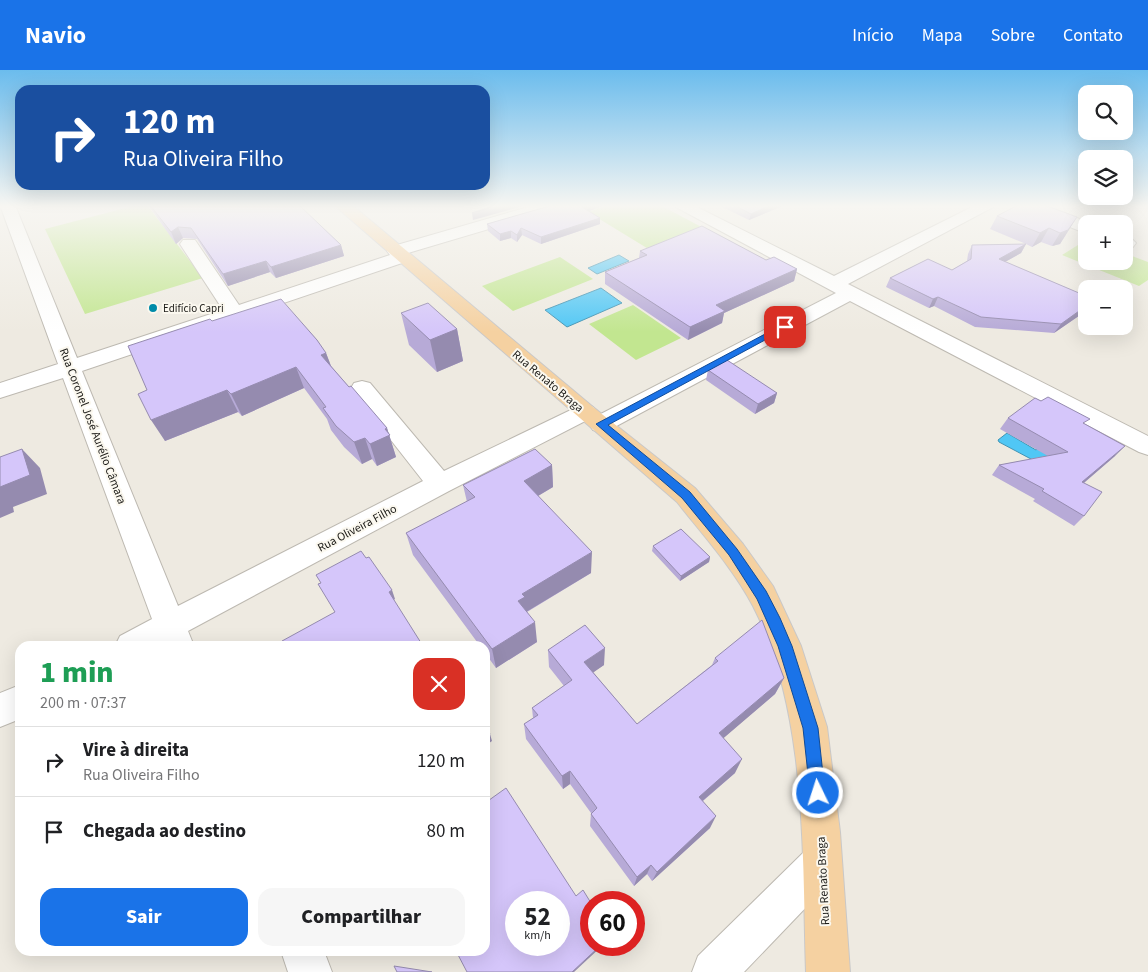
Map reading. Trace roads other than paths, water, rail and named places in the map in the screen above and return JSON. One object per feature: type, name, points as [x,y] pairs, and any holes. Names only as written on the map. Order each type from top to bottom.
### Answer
[{"type":"main road","name":"Rua Renato Braga","points":[[391,247],[686,495],[733,552],[774,618],[810,728],[815,760],[828,972]]},
{"type":"street","name":"Rua Coronel José Aurélio Câmara","points":[[23,247],[174,637]]},
{"type":"street","points":[[192,247],[234,312]]},
{"type":"street","points":[[0,391],[421,247]]},
{"type":"street","points":[[764,247],[1148,446]]},
{"type":"street","name":"Rua Oliveira Filho","points":[[155,641],[174,637],[440,484],[593,418],[843,287],[914,247]]},
{"type":"street","points":[[362,388],[440,484]]},
{"type":"street","points":[[0,711],[15,704]]},
{"type":"street","points":[[714,972],[822,862]]},
{"type":"street","points":[[304,956],[310,972]]},
{"type":"water","points":[[619,255],[629,261],[597,274],[588,268]]},
{"type":"water","points":[[601,288],[622,303],[567,327],[545,310]]},
{"type":"water","points":[[1007,433],[1036,450],[1047,441],[1055,461],[1046,467],[999,442],[998,440]]},
{"type":"place","name":"Edifício Capri","points":[[153,308]]}]
